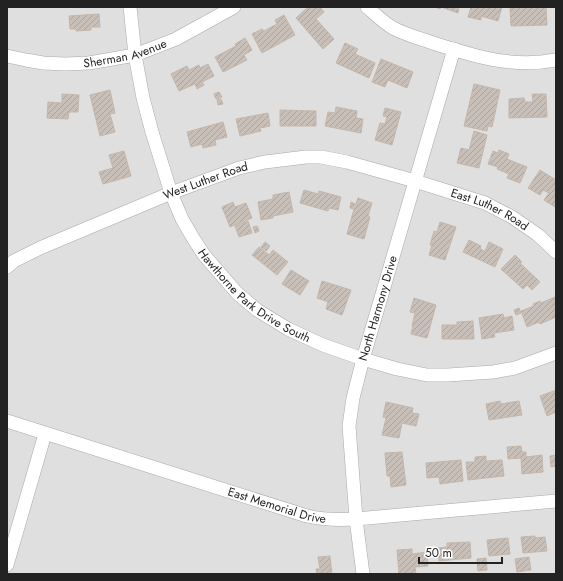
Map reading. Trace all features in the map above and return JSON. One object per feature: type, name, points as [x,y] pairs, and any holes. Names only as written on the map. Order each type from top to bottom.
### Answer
[{"type":"street","name":"Hawthorne Park Drive South","points":[[130,7],[135,55],[143,98],[171,193],[182,219],[204,255],[236,293],[257,310],[288,329],[323,345],[397,369],[427,375],[493,372],[515,368],[556,353]]},
{"type":"street","name":"Sherman Avenue","points":[[7,56],[43,63],[65,64],[89,63],[135,55],[176,39],[234,7]]},
{"type":"street","points":[[367,7],[395,28],[414,36],[485,58],[513,63],[556,60]]},
{"type":"street","name":"North Harmony Drive","points":[[363,574],[356,520],[350,426],[352,398],[454,49]]},
{"type":"street","name":"West Luther Road","points":[[7,267],[14,261],[40,248],[171,193],[239,168],[265,162],[306,157],[321,157],[347,162],[415,181]]},
{"type":"street","name":"East Luther Road","points":[[415,181],[485,203],[512,217],[538,235],[556,252]]},
{"type":"street","name":"East Memorial Drive","points":[[7,422],[320,519],[356,520],[556,501]]},
{"type":"street","points":[[7,566],[45,434]]},
{"type":"shaded area","points":[[7,7],[556,7],[556,574],[7,574]]},
{"type":"building","points":[[308,7],[320,7],[324,12],[316,19],[334,39],[323,49],[296,18]]},
{"type":"building","points":[[441,7],[459,7],[458,13]]},
{"type":"building","points":[[471,7],[502,7],[498,21],[481,16],[481,20],[468,17]]},
{"type":"building","points":[[546,7],[547,25],[511,26],[510,8]]},
{"type":"building","points":[[99,14],[100,27],[91,27],[91,30],[76,31],[76,29],[70,29],[69,16]]},
{"type":"building","points":[[284,15],[295,35],[262,53],[252,34],[262,29],[264,31],[277,24],[275,20]]},
{"type":"building","points":[[245,38],[252,50],[244,55],[247,60],[223,72],[215,57],[236,46],[235,44]]},
{"type":"building","points":[[345,43],[358,49],[355,54],[375,63],[369,78],[336,63]]},
{"type":"building","points":[[381,59],[413,72],[407,88],[388,80],[385,87],[372,82]]},
{"type":"building","points":[[208,64],[214,76],[202,82],[204,85],[197,89],[195,84],[179,91],[171,74],[187,66],[189,70],[199,65],[200,68]]},
{"type":"building","points":[[474,84],[500,90],[492,127],[488,126],[487,131],[464,126]]},
{"type":"building","points":[[110,90],[115,113],[110,114],[115,132],[100,136],[90,95]]},
{"type":"building","points":[[219,92],[222,97],[216,99],[214,94]]},
{"type":"building","points":[[62,94],[79,95],[78,112],[69,112],[68,119],[47,118],[48,102],[62,103]]},
{"type":"building","points":[[532,94],[546,94],[547,117],[509,118],[509,99],[524,98],[525,102],[533,102]]},
{"type":"building","points":[[221,99],[223,104],[218,105],[217,100]]},
{"type":"building","points":[[336,107],[357,111],[356,118],[363,119],[361,133],[325,126],[328,112],[335,113]]},
{"type":"building","points":[[385,108],[401,112],[392,145],[375,140],[380,123],[385,124],[387,117],[383,116]]},
{"type":"building","points":[[280,110],[316,111],[316,126],[280,126]]},
{"type":"building","points":[[268,113],[270,126],[260,128],[261,131],[240,136],[236,119]]},
{"type":"building","points":[[223,122],[227,137],[215,140],[216,145],[203,148],[202,144],[191,147],[187,132]]},
{"type":"building","points":[[474,131],[487,135],[479,168],[457,163],[461,148],[469,150]]},
{"type":"building","points":[[499,150],[509,154],[507,159],[527,167],[520,183],[507,178],[509,174],[497,169],[498,167],[488,164],[493,151],[498,153]]},
{"type":"building","points":[[124,151],[131,176],[103,184],[99,172],[113,168],[109,155]]},
{"type":"building","points":[[540,170],[556,180],[555,207],[544,200],[549,193],[543,190],[540,195],[528,188]]},
{"type":"building","points":[[304,190],[318,194],[319,191],[341,197],[338,210],[329,208],[328,211],[300,203]]},
{"type":"building","points":[[289,192],[293,212],[261,220],[258,202],[273,199],[273,195]]},
{"type":"building","points":[[358,198],[372,203],[364,239],[347,234],[354,209],[350,208],[351,202],[356,204]]},
{"type":"building","points":[[233,202],[235,207],[246,203],[252,218],[230,227],[222,207]]},
{"type":"building","points":[[248,221],[252,233],[239,237],[235,226]]},
{"type":"building","points":[[440,222],[456,227],[445,260],[429,255],[434,231],[437,232]]},
{"type":"building","points":[[257,226],[259,231],[255,233],[253,227]]},
{"type":"building","points":[[469,240],[481,246],[480,249],[485,251],[489,242],[503,249],[495,267],[463,252]]},
{"type":"building","points":[[265,242],[270,246],[266,251],[261,247]]},
{"type":"building","points":[[259,247],[269,255],[273,250],[288,262],[277,275],[252,255]]},
{"type":"building","points":[[515,255],[522,262],[520,263],[540,282],[532,290],[527,285],[523,289],[501,269]]},
{"type":"building","points":[[291,270],[309,281],[300,295],[282,284]]},
{"type":"building","points":[[322,281],[351,290],[342,315],[326,309],[328,302],[317,298]]},
{"type":"building","points":[[555,297],[556,317],[540,324],[539,322],[527,327],[521,311],[534,306],[533,304],[540,301],[541,303]]},
{"type":"building","points":[[414,298],[436,305],[427,338],[411,334],[415,313],[410,312]]},
{"type":"building","points":[[519,308],[521,313],[516,315],[514,310]]},
{"type":"building","points":[[503,314],[504,318],[512,316],[514,330],[494,333],[495,337],[482,339],[479,318]]},
{"type":"building","points":[[473,321],[474,339],[442,339],[442,325],[457,325],[457,322]]},
{"type":"building","points":[[556,390],[556,412],[547,416],[540,396]]},
{"type":"building","points":[[500,401],[501,404],[519,401],[522,415],[489,420],[486,404]]},
{"type":"building","points":[[386,402],[413,408],[412,413],[419,414],[416,426],[402,423],[399,438],[382,435],[386,418],[383,417]]},
{"type":"building","points":[[521,446],[522,452],[526,452],[526,457],[542,455],[543,472],[522,474],[521,458],[508,459],[507,447]]},
{"type":"building","points":[[402,452],[406,485],[391,487],[390,476],[387,476],[385,453]]},
{"type":"building","points":[[556,455],[556,466],[551,467],[550,456]]},
{"type":"building","points":[[486,456],[486,461],[502,460],[504,476],[468,480],[466,462],[475,462],[475,457]]},
{"type":"building","points":[[461,460],[463,481],[440,484],[439,477],[427,478],[426,463]]},
{"type":"building","points":[[535,536],[535,538],[545,537],[547,551],[523,553],[521,537]]},
{"type":"building","points":[[508,538],[510,554],[489,556],[487,540]]},
{"type":"building","points":[[470,542],[471,558],[439,561],[438,548],[447,547],[447,543]]},
{"type":"building","points":[[412,549],[412,554],[427,552],[428,566],[415,567],[416,574],[399,574],[397,550]]},
{"type":"building","points":[[330,556],[332,574],[317,574],[316,569],[320,569],[318,557]]},
{"type":"building","points":[[529,557],[531,570],[517,572],[515,559]]},
{"type":"building","points":[[486,558],[487,570],[478,571],[477,559]]}]
